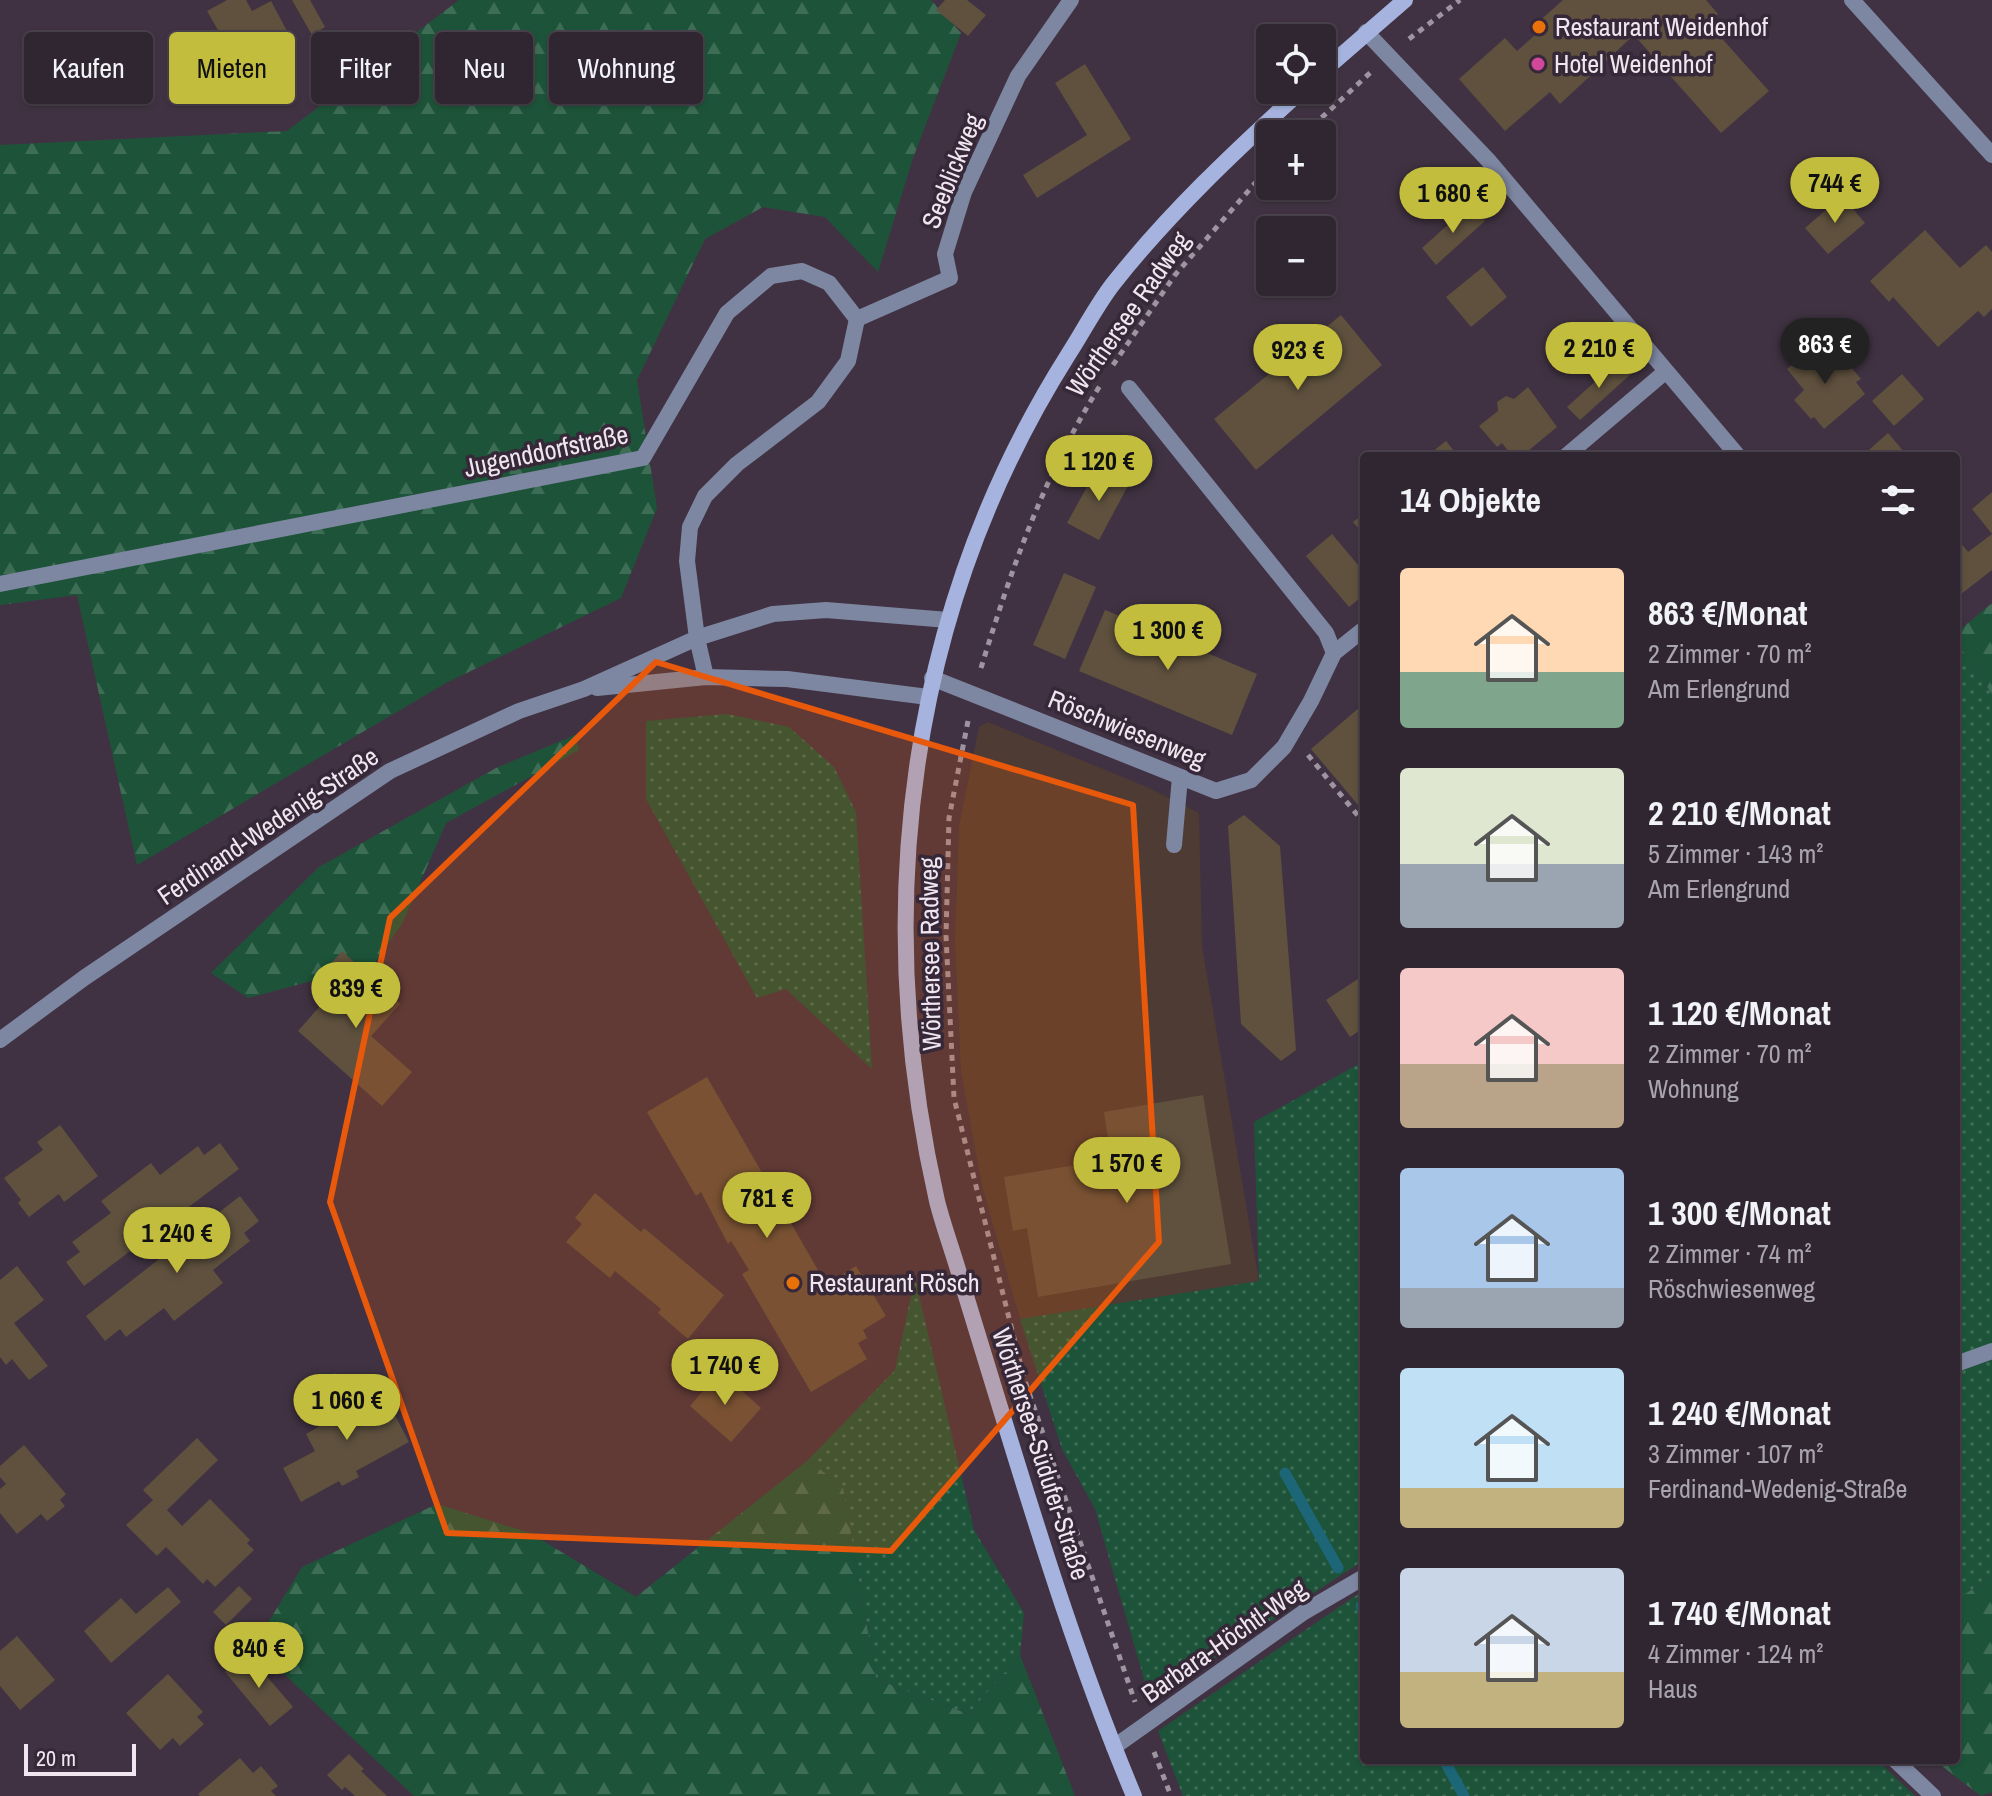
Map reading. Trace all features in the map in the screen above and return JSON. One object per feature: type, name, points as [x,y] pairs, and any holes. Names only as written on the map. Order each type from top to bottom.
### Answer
[{"type":"main road","points":[[1336,59],[1405,0]]},
{"type":"main road","name":"Wörthersee-Südufer-Straße","points":[[1134,1796],[1035,1523],[938,1203],[911,1036],[905,922],[910,805],[928,697],[948,620],[976,538],[1009,462],[1046,391],[1112,286],[1216,168],[1287,104]]},
{"type":"street","name":"Seeblickweg","points":[[857,319],[950,278],[945,254],[964,192],[1018,76],[1071,0]]},
{"type":"street","points":[[1852,0],[1992,155]]},
{"type":"street","points":[[1366,32],[1488,160],[1735,452]]},
{"type":"street","name":"Jugenddorfstraße","points":[[0,584],[643,458],[727,313],[771,276],[802,271],[829,283],[857,319]]},
{"type":"street","points":[[706,677],[697,638],[687,561],[690,527],[705,496],[737,464],[818,402],[848,361],[857,319]]},
{"type":"street","points":[[1571,452],[1665,372]]},
{"type":"street","points":[[1129,388],[1326,633],[1334,653]]},
{"type":"street","name":"Ferdinand-Wedenig-Straße","points":[[0,1040],[84,978],[390,771],[519,711],[584,689],[697,638],[773,614],[812,611],[948,620]]},
{"type":"street","name":"Röschwiesenweg","points":[[932,678],[1216,791],[1251,780],[1292,736],[1334,653],[1360,632]]},
{"type":"street","name":"Ferdinand-Wedenig-Straße","points":[[584,689],[706,677],[787,679],[928,697]]},
{"type":"street","points":[[1174,845],[1180,777]]},
{"type":"street","points":[[1960,1363],[1992,1351]]},
{"type":"street","name":"Barbara-Höchtl-Weg","points":[[1114,1747],[1304,1612],[1360,1579]]},
{"type":"street","points":[[1899,1764],[1933,1796]]},
{"type":"path","name":"Wörthersee Radweg","points":[[1171,1796],[1143,1726],[1024,1378],[954,1098],[946,936],[949,818],[973,692],[1006,587],[1037,504],[1081,416],[1175,275],[1256,182]]},
{"type":"path","points":[[1292,736],[1360,818]]},
{"type":"highlighted area","points":[[656,662],[1133,805],[1159,1242],[891,1551],[447,1533],[330,1202],[390,918]]},
{"type":"shaded area","points":[[988,722],[1147,787],[1199,813],[1202,946],[1259,1281],[1020,1319],[982,1186],[961,1072],[955,940],[959,827],[979,727]]},
{"type":"green space","points":[[459,0],[931,0],[961,33],[913,158],[878,272],[825,217],[763,207],[705,239],[637,380],[657,508],[621,598],[446,683],[137,865],[77,595],[0,605],[0,145],[287,131],[322,104],[419,104],[417,32]]},
{"type":"green space","points":[[1992,603],[1992,694],[1960,647],[1960,630]]},
{"type":"green space","points":[[1960,647],[1992,694],[1992,1576],[1960,1597]]},
{"type":"green space","points":[[727,714],[789,727],[834,767],[856,812],[872,1069],[786,989],[757,998],[646,799],[646,721]]},
{"type":"green space","points":[[575,735],[579,750],[446,823],[402,924],[374,964],[248,998],[211,973],[319,867],[496,768]]},
{"type":"green space","points":[[1360,1063],[1360,1563],[1150,1700],[1095,1509],[1062,1449],[1020,1319],[1259,1281],[1254,1122]]},
{"type":"green space","points":[[915,1278],[974,1530],[1024,1613],[1020,1655],[968,1714],[876,1679],[843,1487],[808,1460],[895,1370]]},
{"type":"green space","points":[[808,1460],[843,1487],[876,1679],[968,1714],[1020,1655],[1075,1796],[414,1796],[282,1672],[266,1626],[302,1567],[437,1504],[530,1533],[636,1597]]},
{"type":"green space","points":[[1992,1576],[1992,1792],[1981,1796],[1939,1764],[1960,1764],[1960,1597]]},
{"type":"green space","points":[[1360,1593],[1360,1764],[1881,1764],[1915,1796],[1183,1796],[1158,1731]]},
{"type":"water","points":[[336,1373],[345,1389],[307,1410],[298,1393]]},
{"type":"building","points":[[227,0],[246,0],[252,11],[271,1],[288,32],[219,32],[207,11]]},
{"type":"building","points":[[292,0],[310,0],[325,27],[311,33]]},
{"type":"building","points":[[945,0],[967,0],[986,15],[968,36],[936,10]]},
{"type":"building","name":"Hotel Weidenhof","points":[[1563,0],[1706,0],[1718,14],[1708,23],[1769,91],[1721,133],[1634,35],[1560,104],[1550,92],[1505,131],[1459,79],[1505,38],[1517,51],[1542,29],[1537,23]]},
{"type":"building","points":[[1085,64],[1131,139],[1037,198],[1023,175],[1087,135],[1055,83]]},
{"type":"building","points":[[1481,185],[1500,206],[1488,217],[1469,197]]},
{"type":"building","points":[[1842,196],[1865,223],[1828,254],[1805,228]]},
{"type":"building","points":[[1470,205],[1485,221],[1436,265],[1422,248]]},
{"type":"building","points":[[1925,230],[1960,268],[1986,245],[1992,252],[1992,309],[1984,317],[1978,311],[1938,347],[1893,297],[1889,302],[1870,281]]},
{"type":"building","points":[[1483,267],[1507,297],[1471,327],[1446,297]]},
{"type":"building","points":[[1341,315],[1382,365],[1256,470],[1214,419]]},
{"type":"building","points":[[1818,343],[1836,365],[1844,359],[1861,379],[1856,382],[1865,394],[1824,429],[1794,400],[1804,390],[1787,369]]},
{"type":"building","points":[[1619,360],[1631,374],[1580,420],[1567,407]]},
{"type":"building","points":[[1902,374],[1924,399],[1894,426],[1872,401]]},
{"type":"building","points":[[1528,387],[1557,427],[1527,452],[1509,452],[1502,443],[1497,447],[1479,426],[1498,411],[1497,402],[1506,396],[1514,399]]},
{"type":"building","points":[[1888,433],[1904,452],[1867,452]]},
{"type":"building","points":[[1446,441],[1455,452],[1432,452]]},
{"type":"building","points":[[1099,465],[1130,482],[1099,540],[1067,523]]},
{"type":"building","points":[[1992,492],[1992,534],[1972,509]]},
{"type":"building","points":[[1360,516],[1360,530],[1353,522]]},
{"type":"building","points":[[1332,534],[1360,567],[1360,598],[1349,607],[1306,556]]},
{"type":"building","points":[[1992,534],[1992,570],[1960,595],[1960,542],[1968,552]]},
{"type":"building","points":[[1064,573],[1096,587],[1065,659],[1033,645]]},
{"type":"building","points":[[1105,610],[1257,674],[1232,735],[1079,671]]},
{"type":"building","points":[[1360,707],[1360,807],[1311,749]]},
{"type":"building","points":[[1244,815],[1280,846],[1296,1050],[1281,1061],[1241,1024],[1228,826]]},
{"type":"building","points":[[342,951],[400,1004],[371,1036],[412,1072],[382,1106],[298,1031],[336,988],[321,975]]},
{"type":"building","points":[[1360,978],[1360,1031],[1350,1037],[1326,1000]]},
{"type":"building","points":[[707,1077],[826,1284],[856,1266],[886,1316],[863,1330],[867,1338],[858,1343],[867,1359],[811,1392],[742,1274],[749,1270],[731,1241],[728,1244],[701,1192],[696,1196],[647,1112]]},
{"type":"building","points":[[1203,1095],[1231,1264],[1038,1297],[1027,1228],[1013,1231],[1004,1177],[1087,1163],[1090,1184],[1114,1179],[1104,1112]]},
{"type":"building","points":[[60,1125],[98,1176],[64,1202],[59,1194],[29,1217],[18,1203],[21,1200],[4,1178],[43,1150],[37,1142]]},
{"type":"building","points":[[220,1143],[239,1169],[84,1286],[66,1262],[80,1252],[72,1242],[111,1213],[101,1201],[151,1163],[160,1175],[198,1146],[204,1155]]},
{"type":"building","points":[[595,1193],[641,1232],[644,1228],[724,1295],[688,1339],[658,1313],[661,1309],[615,1271],[610,1278],[566,1242],[582,1224],[575,1218]]},
{"type":"building","points":[[240,1196],[259,1221],[244,1233],[250,1241],[213,1270],[223,1283],[174,1321],[164,1308],[126,1337],[120,1329],[105,1341],[86,1316]]},
{"type":"building","points":[[17,1266],[44,1300],[14,1323],[48,1366],[29,1380],[12,1359],[6,1365],[0,1357],[0,1280]]},
{"type":"building","points":[[720,1371],[761,1408],[731,1442],[690,1406]]},
{"type":"building","points":[[378,1383],[409,1442],[356,1471],[359,1477],[342,1486],[339,1481],[301,1502],[283,1468],[315,1451],[306,1434],[325,1423],[319,1411]]},
{"type":"building","points":[[197,1438],[218,1460],[167,1510],[182,1526],[210,1499],[250,1540],[247,1543],[254,1550],[215,1587],[207,1579],[203,1584],[166,1547],[157,1556],[126,1525],[153,1500],[143,1490]]},
{"type":"building","points":[[24,1445],[66,1494],[60,1500],[65,1506],[47,1521],[41,1514],[17,1534],[0,1513],[0,1489],[6,1484],[0,1477],[0,1466]]},
{"type":"building","points":[[239,1586],[252,1599],[226,1625],[213,1612]]},
{"type":"building","points":[[168,1587],[181,1602],[111,1663],[84,1631],[121,1598],[136,1614]]},
{"type":"building","points":[[17,1636],[55,1680],[20,1710],[0,1686],[0,1651]]},
{"type":"building","points":[[247,1653],[293,1707],[270,1726],[225,1672]]},
{"type":"building","points":[[168,1674],[203,1712],[197,1717],[204,1724],[180,1746],[173,1738],[160,1750],[126,1713]]},
{"type":"building","points":[[349,1754],[364,1769],[361,1771],[387,1796],[355,1796],[345,1787],[342,1790],[327,1775]]},
{"type":"building","points":[[240,1758],[253,1773],[261,1766],[278,1786],[271,1791],[276,1796],[198,1794]]},
{"type":"waterway","points":[[1285,1473],[1338,1568]]},
{"type":"waterway","points":[[1446,1764],[1464,1796]]},
{"type":"place","name":"Restaurant Weidenhof","points":[[1539,27]]},
{"type":"place","name":"Hotel Weidenhof","points":[[1538,64]]},
{"type":"place","name":"Restaurant Rösch","points":[[793,1283]]}]
